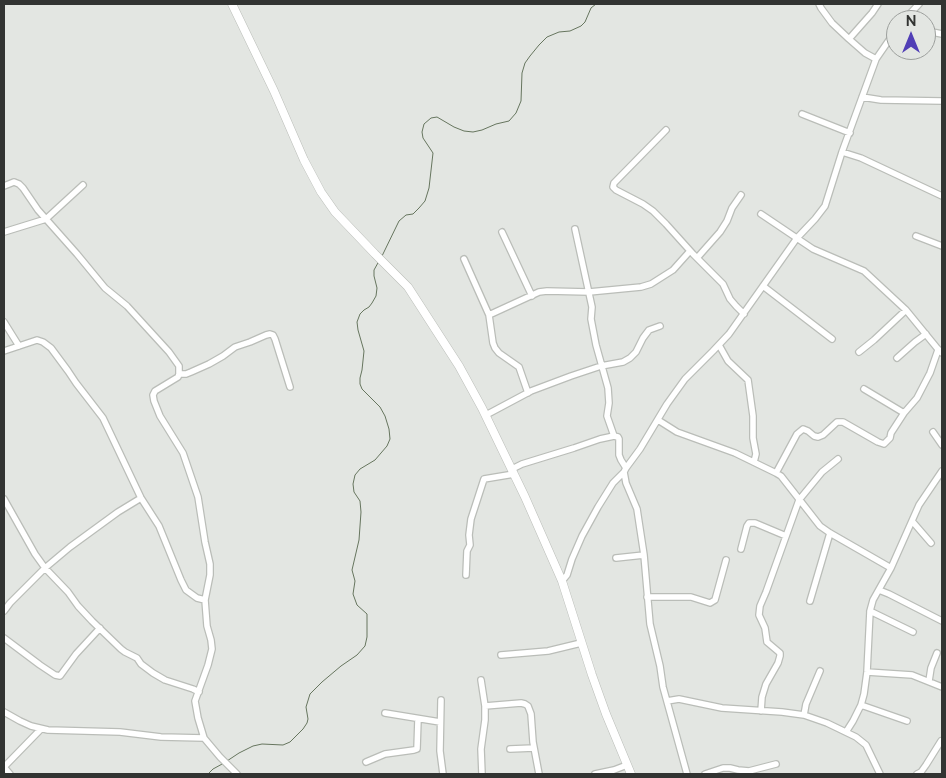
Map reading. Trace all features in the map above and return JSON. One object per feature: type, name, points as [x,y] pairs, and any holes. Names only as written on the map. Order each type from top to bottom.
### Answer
[{"type":"main road","points":[[232,4],[274,91],[304,160],[321,192],[335,212],[408,287],[470,384],[513,472],[562,581],[606,714],[631,774]]},
{"type":"street","points":[[819,4],[828,17],[849,39],[865,53],[876,59]]},
{"type":"street","points":[[849,39],[878,4]]},
{"type":"street","points":[[562,581],[567,575],[582,536],[613,482],[625,470],[640,449],[684,379],[729,334],[797,238],[825,206],[842,152],[876,59],[886,44]]},
{"type":"street","points":[[862,97],[881,100],[942,101]]},
{"type":"street","points":[[802,114],[850,133]]},
{"type":"street","points":[[666,130],[613,186],[616,190],[653,211],[723,284],[730,299],[744,314]]},
{"type":"street","points":[[842,152],[861,158],[942,196]]},
{"type":"street","points":[[4,186],[14,182],[19,184],[38,210],[104,288],[126,306],[169,352],[179,366],[178,377],[153,395],[160,416],[183,453],[198,497],[210,564],[210,575],[204,600],[212,649],[195,701],[204,738],[237,774]]},
{"type":"street","points":[[4,232],[46,219],[83,185]]},
{"type":"street","points":[[697,258],[720,232],[741,195]]},
{"type":"street","points":[[761,214],[813,248],[864,271],[906,310],[940,351],[917,398],[904,413],[891,432],[890,438],[884,444],[843,422],[837,422],[823,435],[818,436],[803,429],[797,434],[776,473]]},
{"type":"street","points":[[575,229],[592,307],[591,320],[608,388],[609,403],[607,416],[614,436]]},
{"type":"street","points":[[502,232],[532,296]]},
{"type":"street","points":[[916,236],[942,246]]},
{"type":"street","points":[[489,316],[540,292],[588,292],[642,287],[651,284],[672,270],[690,251]]},
{"type":"street","points":[[464,259],[489,316],[495,348],[519,367],[528,393]]},
{"type":"street","points":[[763,286],[832,339]]},
{"type":"street","points":[[858,352],[874,340],[906,310]]},
{"type":"street","points":[[4,322],[19,346]]},
{"type":"street","points":[[486,415],[528,393],[571,376],[601,366],[623,362],[636,352],[649,330],[660,326]]},
{"type":"street","points":[[179,374],[191,372],[209,364],[235,347],[270,334],[275,339],[290,387]]},
{"type":"street","points":[[897,358],[926,334]]},
{"type":"street","points":[[4,351],[37,340],[51,348],[103,418],[141,498],[158,526],[186,590],[197,598],[204,600]]},
{"type":"street","points":[[719,345],[728,361],[748,380],[756,454],[754,462]]},
{"type":"street","points":[[864,389],[904,413]]},
{"type":"street","points":[[658,420],[677,432],[735,453],[781,476],[820,526],[891,568]]},
{"type":"street","points":[[933,432],[942,445]]},
{"type":"street","points":[[466,575],[471,519],[484,479],[513,472],[522,464],[600,439],[618,437],[619,455],[625,470],[626,483],[637,509],[644,555],[650,624],[667,701],[687,774]]},
{"type":"street","points":[[761,711],[762,697],[766,684],[780,656],[767,642],[765,628],[759,611],[799,500],[822,472],[838,459]]},
{"type":"street","points":[[846,732],[861,705],[867,672],[870,611],[873,600],[891,568],[919,505],[942,471]]},
{"type":"street","points":[[4,611],[45,568],[70,546],[141,498]]},
{"type":"street","points":[[4,499],[6,509],[45,568],[68,592],[78,606],[120,649],[137,658],[141,664],[165,680],[198,692]]},
{"type":"street","points":[[912,521],[931,543]]},
{"type":"street","points":[[741,548],[749,524],[755,524],[786,536]]},
{"type":"street","points":[[810,600],[830,533]]},
{"type":"street","points":[[616,558],[644,555]]},
{"type":"street","points":[[647,596],[690,598],[710,603],[714,600],[726,560]]},
{"type":"street","points":[[878,590],[890,594],[942,621]]},
{"type":"street","points":[[870,611],[913,632]]},
{"type":"street","points":[[4,638],[40,665],[55,675],[60,676],[76,654],[100,628]]},
{"type":"street","points":[[502,655],[548,651],[581,643]]},
{"type":"street","points":[[929,681],[931,668],[937,653]]},
{"type":"street","points":[[804,715],[806,704],[820,671]]},
{"type":"street","points":[[867,672],[906,674],[942,687]]},
{"type":"street","points":[[481,680],[485,706],[481,749],[482,774]]},
{"type":"street","points":[[667,701],[679,699],[722,708],[804,715],[827,723],[856,737],[866,745],[880,774]]},
{"type":"street","points":[[440,700],[440,752],[443,774]]},
{"type":"street","points":[[485,706],[515,703],[528,706],[539,774]]},
{"type":"street","points":[[861,705],[907,721]]},
{"type":"street","points":[[4,712],[41,729],[204,738]]},
{"type":"street","points":[[385,713],[440,722]]},
{"type":"street","points":[[366,762],[385,754],[417,749],[418,718]]},
{"type":"street","points":[[10,774],[4,767],[41,729]]},
{"type":"street","points":[[917,774],[926,765],[941,740]]},
{"type":"street","points":[[510,749],[534,748]]},
{"type":"street","points":[[705,774],[723,768],[749,771],[776,764]]},
{"type":"street","points":[[595,774],[627,765]]},
{"type":"waterway","points":[[382,256],[399,221],[406,215],[413,214],[425,201],[429,188],[433,153],[423,138],[424,124],[431,118],[437,117],[454,127],[473,132],[509,121],[516,113],[521,101],[522,73],[525,63],[530,56],[547,37],[581,26],[585,22],[591,8],[596,4]]},
{"type":"waterway","points":[[227,761],[253,746],[262,744],[283,745],[290,742],[307,723],[306,707],[310,694],[341,666],[357,655],[365,646],[367,614],[357,605],[353,594],[355,581],[352,570],[359,540],[361,512],[360,501],[354,492],[353,484],[355,475],[360,469],[375,460],[387,446],[390,439],[385,416],[380,407],[362,389],[360,384],[364,351],[357,322],[360,314],[369,307],[376,296],[377,288],[374,270],[379,261]]},
{"type":"waterway","points":[[208,774],[224,763]]}]
